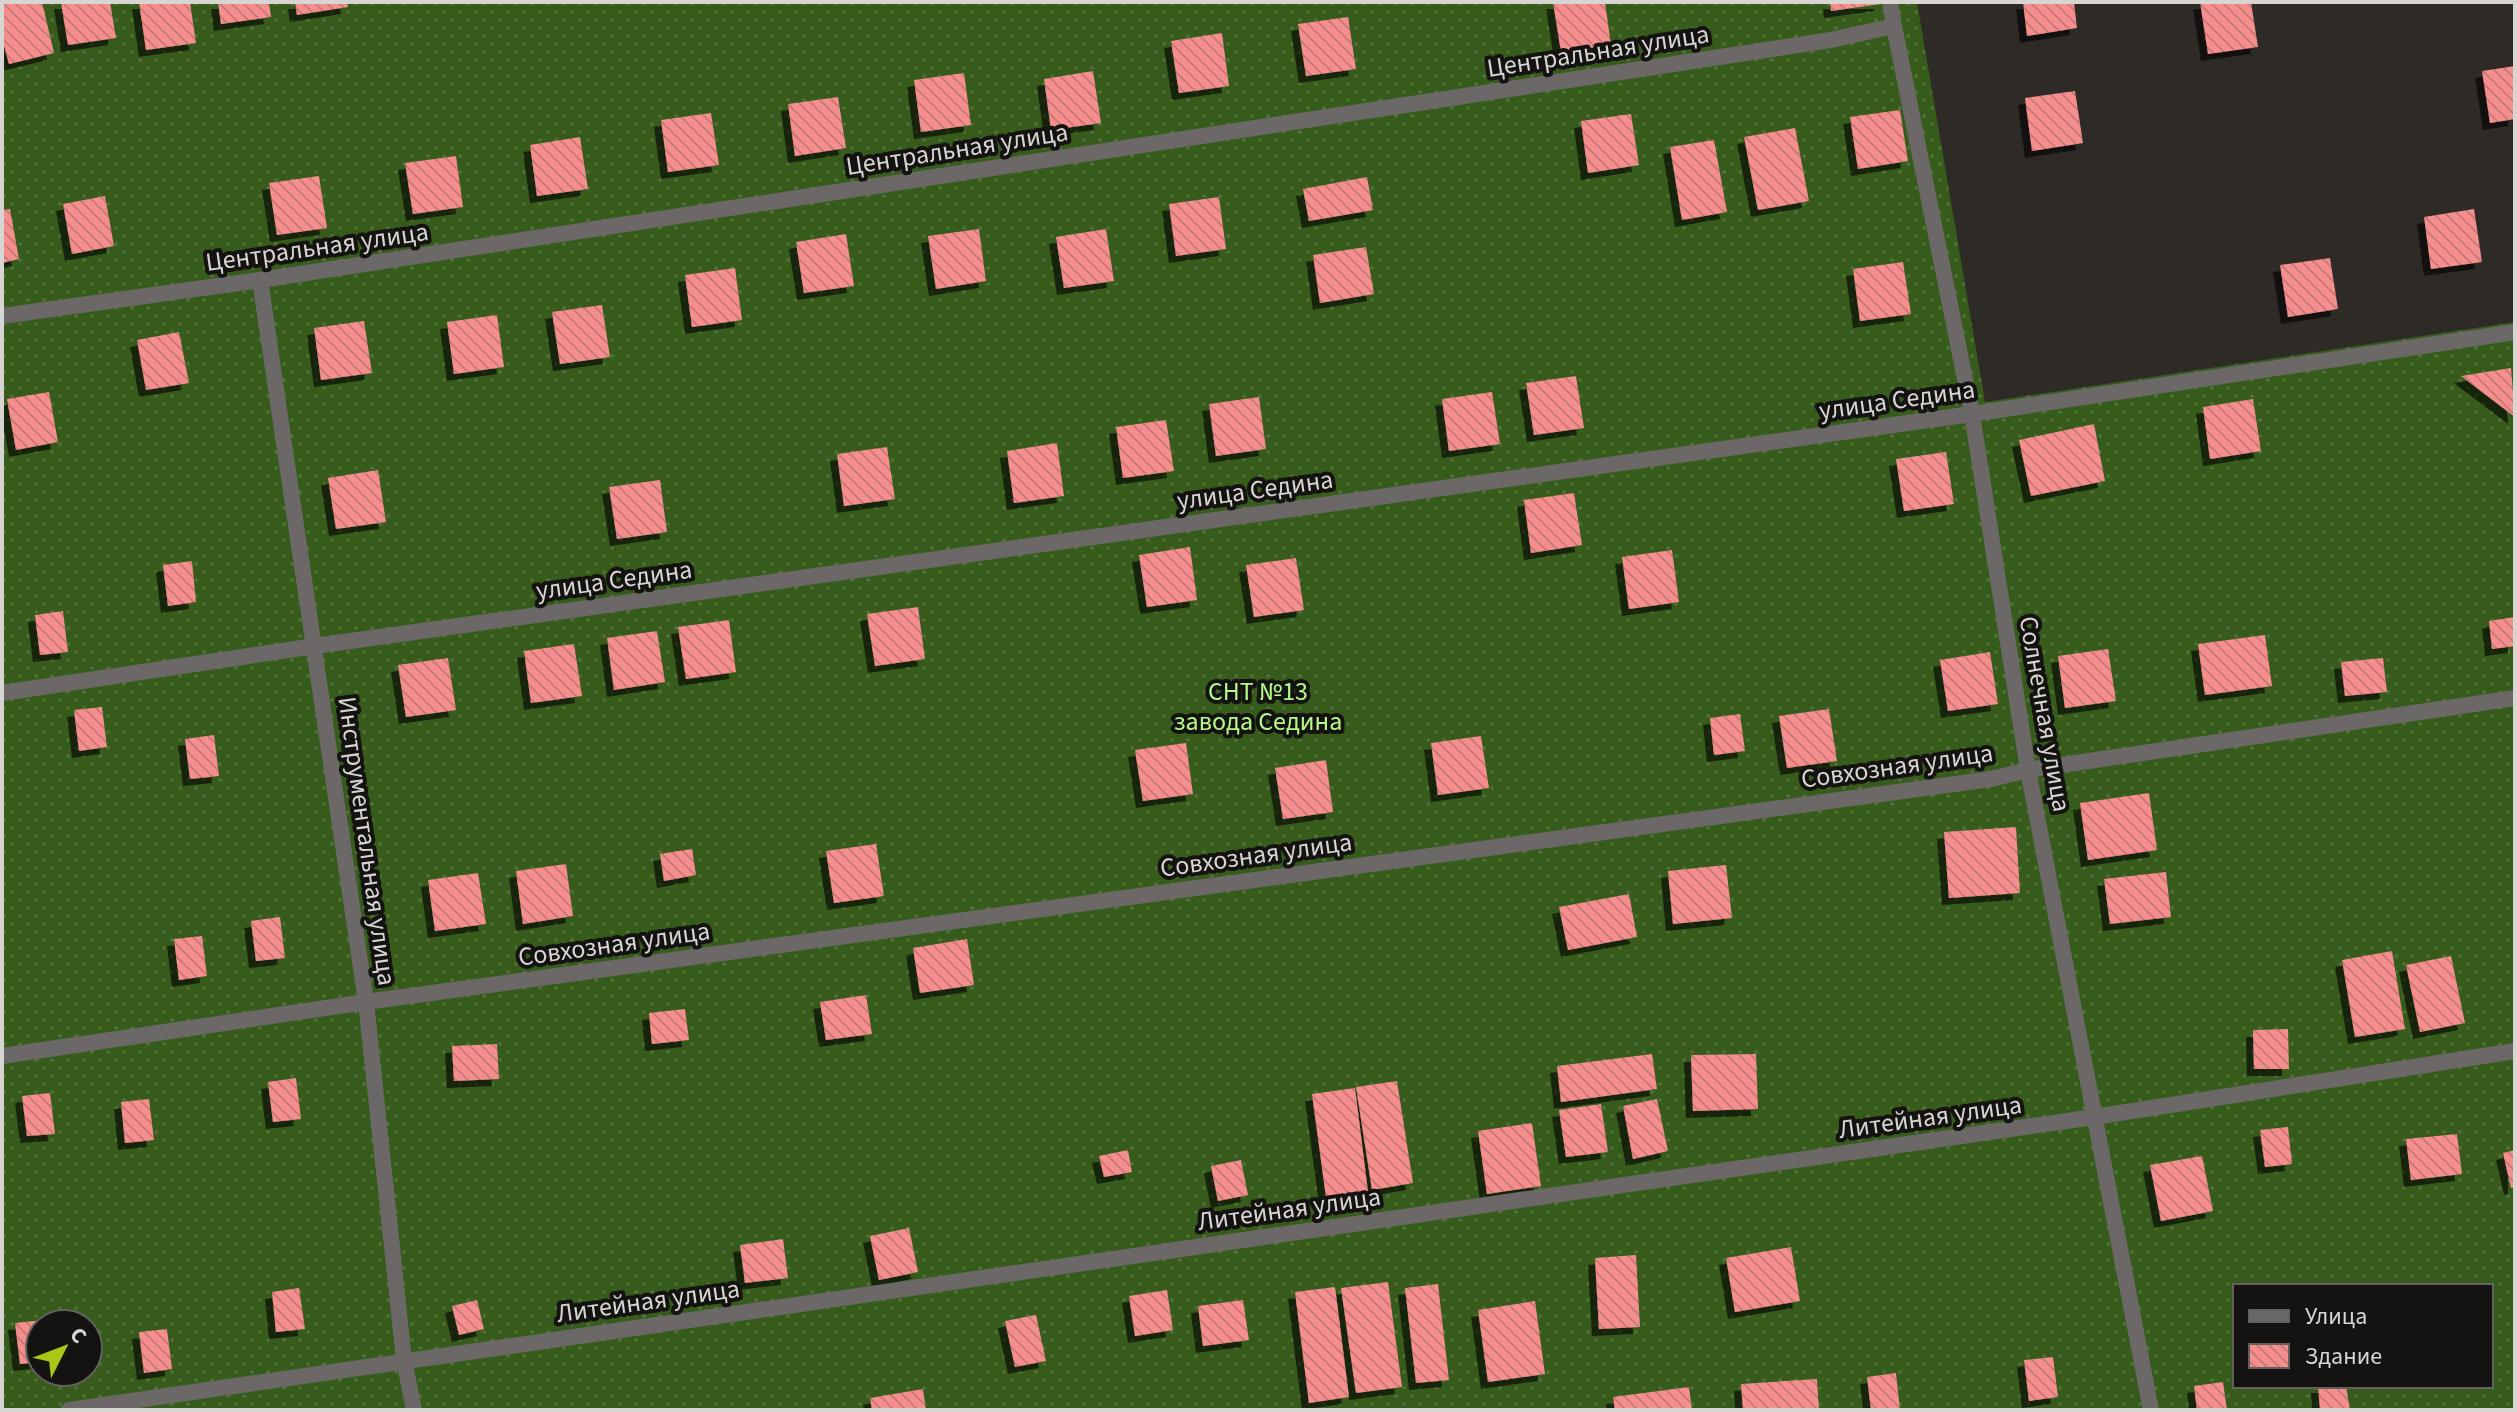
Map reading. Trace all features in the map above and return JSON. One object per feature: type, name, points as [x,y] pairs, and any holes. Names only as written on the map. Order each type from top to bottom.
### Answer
[{"type":"street","points":[[1890,2],[1894,26]]},
{"type":"street","name":"Центральная улица","points":[[2,316],[260,280],[1831,40],[1894,26]]},
{"type":"street","name":"Солнечная улица","points":[[1894,26],[1972,414],[2028,770],[2151,1410]]},
{"type":"street","name":"Инструментальная улица","points":[[260,280],[366,1002],[404,1360],[414,1410]]},
{"type":"street","name":"улица Седина","points":[[2,693],[315,646],[1972,414],[2515,332]]},
{"type":"street","name":"Совхозная улица","points":[[2,1056],[366,1002],[1975,781],[2028,770],[2515,698]]},
{"type":"street","name":"Литейная улица","points":[[69,1410],[2094,1117],[2515,1051]]},
{"type":"green space","name":"СНТ №13 завода Седина","points":[[2,2],[1917,2],[1985,402],[2515,322],[2515,1410],[2,1410]]},
{"type":"building","points":[[2,2],[42,2],[54,53],[9,64],[2,38]]},
{"type":"building","points":[[61,2],[110,2],[116,38],[68,45]]},
{"type":"building","points":[[139,2],[190,2],[196,43],[146,50]]},
{"type":"building","points":[[218,2],[269,2],[271,17],[221,24]]},
{"type":"building","points":[[295,2],[347,2],[348,7],[297,15]]},
{"type":"building","points":[[1553,2],[1605,2],[1611,45],[1561,52]]},
{"type":"building","points":[[1830,2],[1881,2],[1881,4],[1831,11]]},
{"type":"building","points":[[2023,2],[2074,2],[2077,28],[2027,36]]},
{"type":"building","points":[[2200,2],[2251,2],[2258,47],[2208,54]]},
{"type":"building","points":[[1348,17],[1356,69],[1306,76],[1298,24]]},
{"type":"building","points":[[1222,33],[1229,86],[1179,93],[1171,41]]},
{"type":"building","points":[[2515,66],[2515,119],[2490,123],[2482,71]]},
{"type":"building","points":[[1093,71],[1101,123],[1051,130],[1044,79]]},
{"type":"building","points":[[964,73],[971,125],[921,132],[914,80]]},
{"type":"building","points":[[2075,91],[2083,143],[2032,151],[2025,98]]},
{"type":"building","points":[[838,97],[846,148],[795,156],[788,104]]},
{"type":"building","points":[[1900,110],[1908,161],[1858,169],[1850,117]]},
{"type":"building","points":[[711,113],[719,165],[668,172],[661,120]]},
{"type":"building","points":[[1631,114],[1639,165],[1588,173],[1581,121]]},
{"type":"building","points":[[1795,128],[1809,201],[1758,210],[1744,137]]},
{"type":"building","points":[[580,137],[588,189],[537,196],[530,145]]},
{"type":"building","points":[[1714,140],[1727,212],[1682,220],[1670,147]]},
{"type":"building","points":[[456,156],[463,207],[413,214],[405,163]]},
{"type":"building","points":[[319,176],[327,228],[277,235],[269,183]]},
{"type":"building","points":[[1367,177],[1373,210],[1309,221],[1303,189]]},
{"type":"building","points":[[105,196],[114,246],[72,254],[63,204]]},
{"type":"building","points":[[1219,197],[1226,249],[1176,256],[1169,204]]},
{"type":"building","points":[[10,209],[19,259],[2,263],[2,210]]},
{"type":"building","points":[[2474,209],[2482,262],[2431,269],[2424,217]]},
{"type":"building","points":[[979,229],[986,281],[936,289],[928,236]]},
{"type":"building","points":[[1106,229],[1114,281],[1064,288],[1056,237]]},
{"type":"building","points":[[846,234],[854,286],[804,293],[796,242]]},
{"type":"building","points":[[1366,247],[1374,294],[1320,303],[1313,255]]},
{"type":"building","points":[[2330,258],[2338,309],[2288,317],[2280,265]]},
{"type":"building","points":[[1903,262],[1911,314],[1860,321],[1853,269]]},
{"type":"building","points":[[735,268],[742,320],[692,327],[685,275]]},
{"type":"building","points":[[602,305],[610,357],[560,364],[552,312]]},
{"type":"building","points":[[497,315],[504,367],[454,374],[447,322]]},
{"type":"building","points":[[364,321],[372,373],[321,380],[314,328]]},
{"type":"building","points":[[179,332],[189,383],[146,390],[137,340]]},
{"type":"building","points":[[2511,368],[2515,417],[2461,376]]},
{"type":"building","points":[[1576,376],[1584,428],[1534,435],[1526,383]]},
{"type":"building","points":[[49,392],[58,442],[16,450],[7,399]]},
{"type":"building","points":[[1492,392],[1500,444],[1449,451],[1442,399]]},
{"type":"building","points":[[1259,397],[1266,449],[1216,456],[1209,404]]},
{"type":"building","points":[[2253,399],[2261,451],[2210,459],[2203,407]]},
{"type":"building","points":[[1166,420],[1174,471],[1123,478],[1116,427]]},
{"type":"building","points":[[2094,424],[2105,481],[2031,496],[2019,440]]},
{"type":"building","points":[[1057,443],[1064,496],[1014,503],[1007,451]]},
{"type":"building","points":[[887,447],[895,499],[844,506],[837,454]]},
{"type":"building","points":[[1946,452],[1954,504],[1904,511],[1896,459]]},
{"type":"building","points":[[378,470],[386,522],[336,529],[328,478]]},
{"type":"building","points":[[660,480],[667,532],[617,539],[609,487]]},
{"type":"building","points":[[1574,493],[1582,545],[1531,553],[1524,500]]},
{"type":"building","points":[[1190,547],[1197,600],[1147,607],[1139,555]]},
{"type":"building","points":[[1672,550],[1679,602],[1629,609],[1622,557]]},
{"type":"building","points":[[1296,558],[1304,610],[1254,617],[1246,565]]},
{"type":"building","points":[[192,561],[196,602],[168,606],[163,565]]},
{"type":"building","points":[[918,607],[925,659],[875,666],[867,614]]},
{"type":"building","points":[[63,611],[68,652],[40,655],[35,615]]},
{"type":"building","points":[[2515,617],[2515,646],[2492,649],[2489,621]]},
{"type":"building","points":[[729,620],[736,672],[686,679],[678,627]]},
{"type":"building","points":[[657,631],[665,682],[614,690],[607,638]]},
{"type":"building","points":[[2265,635],[2272,686],[2205,695],[2198,644]]},
{"type":"building","points":[[574,644],[582,696],[531,703],[524,651]]},
{"type":"building","points":[[2108,649],[2116,701],[2065,708],[2058,656]]},
{"type":"building","points":[[1990,652],[1998,704],[1948,711],[1940,660]]},
{"type":"building","points":[[448,658],[456,710],[406,717],[398,665]]},
{"type":"building","points":[[2383,658],[2387,692],[2345,696],[2341,662]]},
{"type":"building","points":[[102,707],[107,747],[79,751],[74,710]]},
{"type":"building","points":[[1829,709],[1837,761],[1787,768],[1779,716]]},
{"type":"building","points":[[1740,714],[1745,751],[1714,755],[1710,718]]},
{"type":"building","points":[[214,735],[219,776],[190,779],[185,739]]},
{"type":"building","points":[[1481,736],[1489,788],[1438,795],[1431,743]]},
{"type":"building","points":[[1186,743],[1193,794],[1143,801],[1135,750]]},
{"type":"building","points":[[1326,760],[1333,812],[1283,819],[1275,768]]},
{"type":"building","points":[[2149,793],[2157,850],[2088,860],[2080,803]]},
{"type":"building","points":[[2016,827],[2020,893],[1949,898],[1944,832]]},
{"type":"building","points":[[876,844],[884,896],[834,903],[826,851]]},
{"type":"building","points":[[692,849],[696,875],[664,881],[660,854]]},
{"type":"building","points":[[566,864],[573,916],[523,924],[516,871]]},
{"type":"building","points":[[1726,865],[1732,918],[1673,924],[1668,871]]},
{"type":"building","points":[[2166,872],[2171,917],[2110,924],[2104,879]]},
{"type":"building","points":[[478,873],[486,924],[435,931],[428,880]]},
{"type":"building","points":[[1629,894],[1637,937],[1568,950],[1559,907]]},
{"type":"building","points":[[280,917],[285,958],[256,961],[251,921]]},
{"type":"building","points":[[202,936],[207,976],[179,980],[174,939]]},
{"type":"building","points":[[967,939],[974,985],[920,993],[913,948]]},
{"type":"building","points":[[2392,951],[2405,1029],[2355,1037],[2342,960]]},
{"type":"building","points":[[2451,956],[2465,1023],[2420,1032],[2406,965]]},
{"type":"building","points":[[866,995],[872,1034],[826,1040],[820,1002]]},
{"type":"building","points":[[685,1009],[689,1040],[652,1044],[649,1013]]},
{"type":"building","points":[[2288,1029],[2289,1069],[2254,1069],[2253,1030]]},
{"type":"building","points":[[497,1044],[499,1079],[454,1081],[452,1046]]},
{"type":"building","points":[[1652,1054],[1657,1089],[1561,1102],[1557,1066]]},
{"type":"building","points":[[1756,1054],[1758,1109],[1693,1111],[1691,1055]]},
{"type":"building","points":[[296,1078],[301,1119],[273,1122],[268,1082]]},
{"type":"building","points":[[1397,1081],[1413,1183],[1372,1190],[1356,1087]]},
{"type":"building","points":[[1355,1088],[1368,1192],[1326,1197],[1312,1094]]},
{"type":"building","points":[[50,1093],[55,1134],[27,1136],[22,1096]]},
{"type":"building","points":[[149,1099],[154,1140],[125,1143],[121,1102]]},
{"type":"building","points":[[1657,1099],[1668,1151],[1633,1159],[1623,1106]]},
{"type":"building","points":[[1601,1104],[1608,1152],[1566,1157],[1559,1110]]},
{"type":"building","points":[[1532,1123],[1541,1186],[1487,1194],[1478,1131]]},
{"type":"building","points":[[2288,1127],[2292,1164],[2265,1167],[2260,1130]]},
{"type":"building","points":[[2457,1134],[2462,1174],[2411,1180],[2406,1139]]},
{"type":"building","points":[[1128,1150],[1132,1172],[1104,1177],[1099,1156]]},
{"type":"building","points":[[2515,1150],[2515,1187],[2511,1188],[2503,1153]]},
{"type":"building","points":[[2202,1156],[2213,1211],[2161,1221],[2150,1165]]},
{"type":"building","points":[[1241,1160],[1248,1195],[1218,1201],[1211,1166]]},
{"type":"building","points":[[909,1228],[918,1272],[879,1280],[870,1236]]},
{"type":"building","points":[[783,1239],[788,1278],[745,1283],[740,1245]]},
{"type":"building","points":[[1791,1247],[1800,1301],[1735,1312],[1726,1258]]},
{"type":"building","points":[[1636,1255],[1640,1327],[1599,1329],[1595,1258]]},
{"type":"building","points":[[1388,1282],[1402,1387],[1356,1393],[1341,1288]]},
{"type":"building","points":[[1438,1284],[1449,1380],[1416,1383],[1405,1288]]},
{"type":"building","points":[[1335,1287],[1349,1397],[1309,1403],[1295,1292]]},
{"type":"building","points":[[299,1288],[305,1329],[276,1332],[272,1292]]},
{"type":"building","points":[[1167,1290],[1173,1330],[1135,1336],[1129,1296]]},
{"type":"building","points":[[477,1300],[484,1329],[459,1335],[452,1306]]},
{"type":"building","points":[[1243,1300],[1249,1340],[1203,1346],[1198,1306]]},
{"type":"building","points":[[1535,1301],[1545,1374],[1488,1382],[1478,1310]]},
{"type":"building","points":[[1036,1315],[1046,1361],[1015,1367],[1005,1321]]},
{"type":"building","points":[[24,1322],[24,1364],[20,1364],[15,1323]]},
{"type":"building","points":[[167,1329],[172,1369],[144,1373],[139,1332]]},
{"type":"building","points":[[2053,1357],[2058,1397],[2029,1401],[2024,1360]]},
{"type":"building","points":[[1896,1373],[1900,1410],[1871,1410],[1867,1377]]},
{"type":"building","points":[[1817,1379],[1819,1410],[1743,1410],[1741,1384]]},
{"type":"building","points":[[2223,1382],[2227,1410],[2197,1410],[2194,1386]]},
{"type":"building","points":[[1689,1387],[1692,1410],[1615,1410],[1613,1397]]},
{"type":"building","points":[[2318,1388],[2346,1388],[2350,1410],[2320,1410]]},
{"type":"building","points":[[923,1389],[926,1410],[872,1410],[870,1398]]}]
